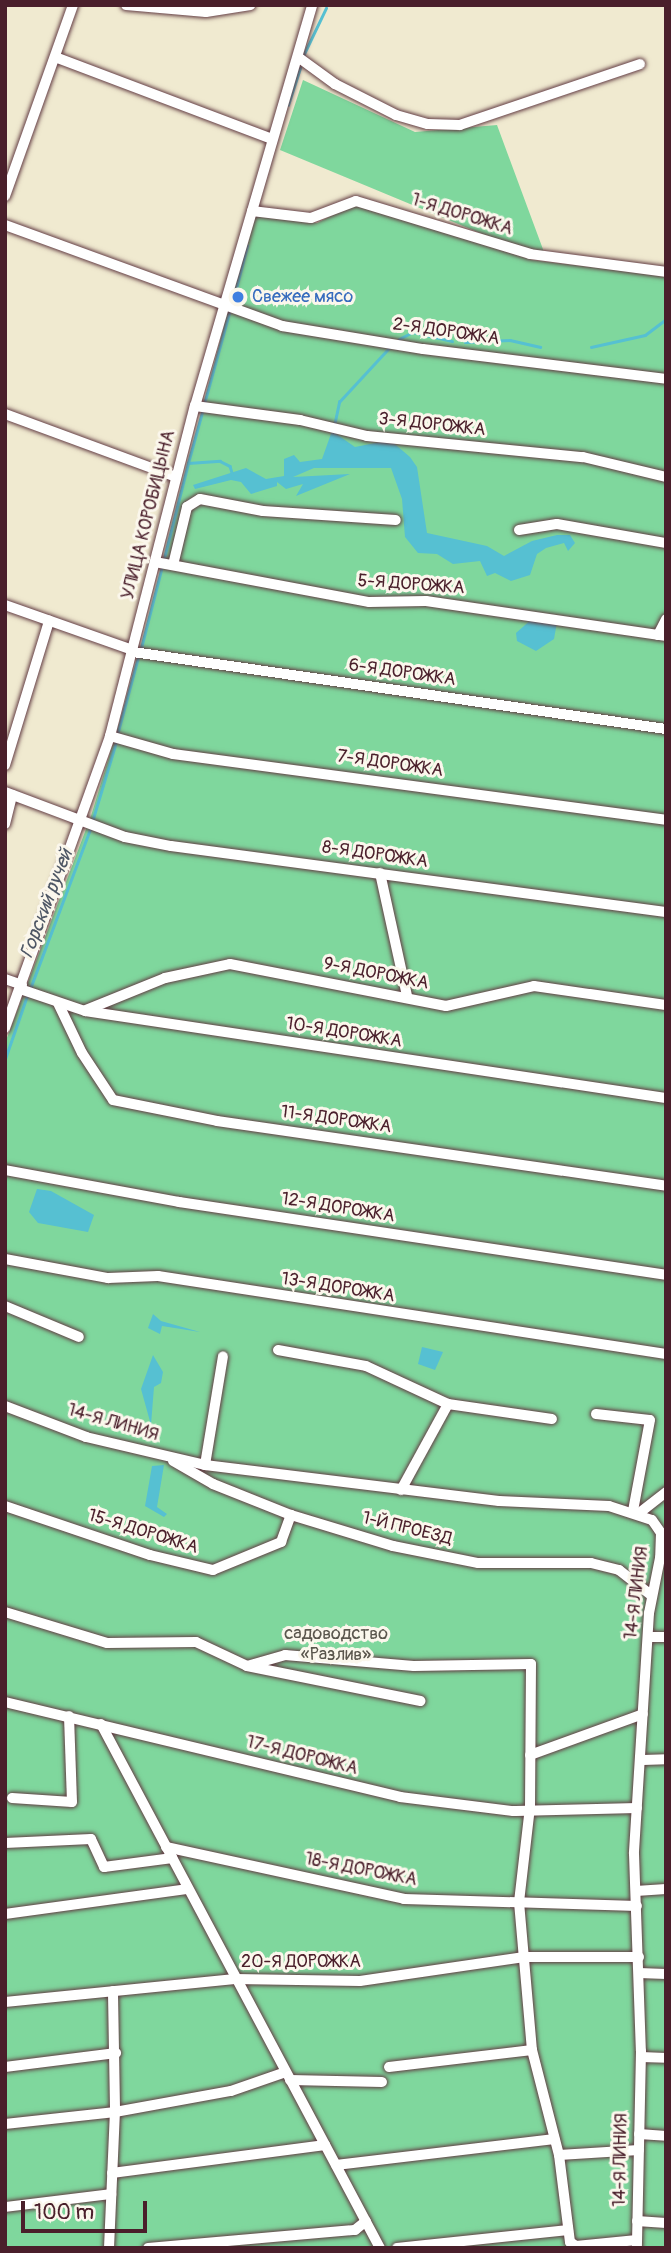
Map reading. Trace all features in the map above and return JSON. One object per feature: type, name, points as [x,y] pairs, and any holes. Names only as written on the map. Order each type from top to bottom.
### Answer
[{"type":"street","points":[[5,196],[73,5]]},
{"type":"street","points":[[126,5],[206,12],[250,5]]},
{"type":"street","name":"УЛИЦА КОРОБИЦЫНА","points":[[5,1028],[110,736],[195,406],[312,5]]},
{"type":"street","points":[[55,57],[272,139]]},
{"type":"street","points":[[298,57],[335,84],[396,116],[450,125],[492,117],[640,64]]},
{"type":"street","name":"1-Я ДОРОЖКА","points":[[252,211],[311,218],[356,201],[530,254],[666,272]]},
{"type":"street","name":"2-Я ДОРОЖКА","points":[[5,225],[282,326],[423,349],[666,379]]},
{"type":"street","name":"3-Я ДОРОЖКА","points":[[195,406],[299,420],[368,436],[583,457],[666,477]]},
{"type":"street","points":[[5,414],[176,477]]},
{"type":"street","points":[[173,565],[187,507],[201,499],[263,511],[396,520]]},
{"type":"street","points":[[519,530],[556,524],[666,543]]},
{"type":"street","name":"5-Я ДОРОЖКА","points":[[155,562],[369,602],[426,601],[662,635]]},
{"type":"street","name":"6-Я ДОРОЖКА","points":[[5,605],[133,651],[666,729]]},
{"type":"street","points":[[662,635],[666,619]]},
{"type":"street","points":[[5,765],[49,621]]},
{"type":"street","name":"7-Я ДОРОЖКА","points":[[110,736],[173,754],[666,820]]},
{"type":"street","points":[[5,824],[9,794]]},
{"type":"street","name":"8-Я ДОРОЖКА","points":[[9,794],[125,837],[172,846],[666,912]]},
{"type":"street","points":[[380,873],[407,996]]},
{"type":"street","name":"9-Я ДОРОЖКА","points":[[85,1011],[165,978],[229,964],[460,1006],[534,986],[666,1005]]},
{"type":"street","name":"10-Я ДОРОЖКА","points":[[5,979],[58,1003],[85,1011],[666,1098]]},
{"type":"street","name":"11-Я ДОРОЖКА","points":[[58,1003],[82,1053],[113,1100],[231,1123],[666,1186]]},
{"type":"street","name":"12-Я ДОРОЖКА","points":[[5,1170],[178,1202],[666,1275]]},
{"type":"street","name":"13-Я ДОРОЖКА","points":[[5,1259],[108,1278],[158,1276],[666,1354]]},
{"type":"street","points":[[5,1306],[79,1337]]},
{"type":"street","points":[[278,1350],[366,1367],[448,1404],[552,1419]]},
{"type":"street","points":[[205,1465],[223,1356]]},
{"type":"street","points":[[401,1490],[448,1404]]},
{"type":"street","name":"14-Я ЛИНИЯ","points":[[5,1406],[86,1437],[205,1465],[401,1490],[635,1512],[652,1520],[661,1533],[663,1558],[651,1595],[643,1714],[643,1760],[637,1808],[640,2057],[637,2244]]},
{"type":"street","points":[[596,1414],[650,1420],[635,1512]]},
{"type":"street","name":"1-Й ПРОЕЗД","points":[[161,1455],[213,1484],[291,1515],[393,1546],[478,1563],[540,1561],[610,1567],[651,1595]]},
{"type":"street","points":[[635,1512],[666,1492]]},
{"type":"street","name":"15-Я ДОРОЖКА","points":[[5,1506],[183,1565],[212,1570],[281,1542],[291,1515]]},
{"type":"street","points":[[5,1612],[107,1643],[195,1642],[247,1666],[420,1701]]},
{"type":"street","points":[[649,1637],[666,1637]]},
{"type":"street","points":[[247,1666],[285,1655],[414,1666],[531,1664],[530,1807],[519,1902],[532,2050],[559,2155],[568,2230],[576,2246],[637,2244]]},
{"type":"street","name":"17-Я ДОРОЖКА","points":[[5,1702],[320,1781],[400,1797],[513,1811],[530,1807],[637,1808]]},
{"type":"street","points":[[530,1755],[643,1714]]},
{"type":"street","points":[[12,1798],[72,1802],[69,1716]]},
{"type":"street","points":[[101,1724],[380,2248]]},
{"type":"street","points":[[643,1760],[666,1759]]},
{"type":"street","points":[[5,1843],[91,1839],[104,1867],[172,1858]]},
{"type":"street","name":"18-Я ДОРОЖКА","points":[[166,1847],[404,1899],[637,1906]]},
{"type":"street","points":[[5,1914],[188,1889]]},
{"type":"street","points":[[636,1891],[666,1889]]},
{"type":"street","name":"20-Я ДОРОЖКА","points":[[5,2002],[235,1979],[360,1981],[524,1957],[639,1957]]},
{"type":"street","points":[[639,1973],[666,1974]]},
{"type":"street","points":[[109,2248],[116,2053],[113,1991]]},
{"type":"street","points":[[389,2067],[532,2050]]},
{"type":"street","points":[[5,2067],[116,2053]]},
{"type":"street","points":[[640,2057],[666,2058]]},
{"type":"street","points":[[5,2124],[115,2112],[231,2091],[288,2076],[382,2082]]},
{"type":"street","points":[[639,2134],[666,2136]]},
{"type":"street","points":[[336,2165],[554,2139]]},
{"type":"street","points":[[112,2173],[325,2145]]},
{"type":"street","points":[[559,2155],[639,2150]]},
{"type":"street","points":[[5,2207],[111,2194]]},
{"type":"street","points":[[148,2248],[355,2230],[366,2221]]},
{"type":"street","points":[[637,2221],[666,2223]]},
{"type":"street","points":[[397,2248],[568,2230]]},
{"type":"green space","points":[[303,80],[415,132],[497,125],[544,252],[511,246],[280,150]]},
{"type":"green space","name":"садоводство «Разлив»","points":[[357,203],[532,260],[666,276],[666,2248],[5,2248],[5,1043],[91,816],[141,652],[252,216],[317,223]]},
{"type":"water","points":[[332,431],[355,447],[390,440],[410,457],[417,467],[427,533],[487,546],[504,556],[532,541],[557,535],[570,535],[575,543],[568,551],[564,543],[546,548],[537,554],[530,575],[511,581],[495,573],[487,576],[480,561],[453,564],[437,554],[418,553],[405,537],[402,499],[391,468],[314,468],[293,477],[350,474],[296,496],[303,484],[286,489],[277,482],[277,486],[251,494],[241,482],[231,480],[195,489],[193,485],[246,468],[266,479],[284,476],[284,459],[294,455],[300,462],[322,459]]},
{"type":"water","points":[[533,618],[557,622],[554,639],[536,651],[517,641],[516,633]]},
{"type":"water","points":[[37,1189],[51,1191],[94,1215],[88,1232],[38,1223],[29,1212]]},
{"type":"water","points":[[153,1314],[161,1321],[200,1332],[162,1326],[160,1334],[148,1328]]},
{"type":"water","points":[[422,1347],[443,1352],[435,1370],[418,1364]]},
{"type":"water","points":[[153,1355],[163,1372],[161,1383],[154,1387],[151,1425],[141,1389]]},
{"type":"water","points":[[164,1465],[157,1507],[167,1514],[164,1517],[145,1506],[152,1466]]},
{"type":"waterway","points":[[303,56],[326,8]]},
{"type":"waterway","points":[[288,105],[300,68]]},
{"type":"waterway","points":[[232,304],[247,246]]},
{"type":"waterway","points":[[204,404],[229,313]]},
{"type":"waterway","name":"Горский ручей","points":[[591,347],[645,335],[666,319]]},
{"type":"waterway","name":"Горский ручей","points":[[399,339],[413,332],[452,341]]},
{"type":"waterway","name":"Горский ручей","points":[[465,342],[510,340],[540,347]]},
{"type":"waterway","name":"Горский ручей","points":[[334,426],[339,402],[389,348]]},
{"type":"waterway","points":[[188,463],[202,412]]},
{"type":"waterway","name":"Горский ручей","points":[[164,558],[188,463],[220,461],[230,466],[233,476]]},
{"type":"waterway","name":"Горский ручей","points":[[141,648],[161,570]]},
{"type":"waterway","name":"Горский ручей","points":[[117,735],[138,657]]},
{"type":"waterway","name":"Горский ручей","points":[[92,822],[116,742]]},
{"type":"waterway","name":"Горский ручей","points":[[30,989],[90,829]]},
{"type":"waterway","name":"Горский ручей","points":[[5,1059],[27,996]]},
{"type":"place","name":"Свежее мясо","points":[[238,297]]}]
